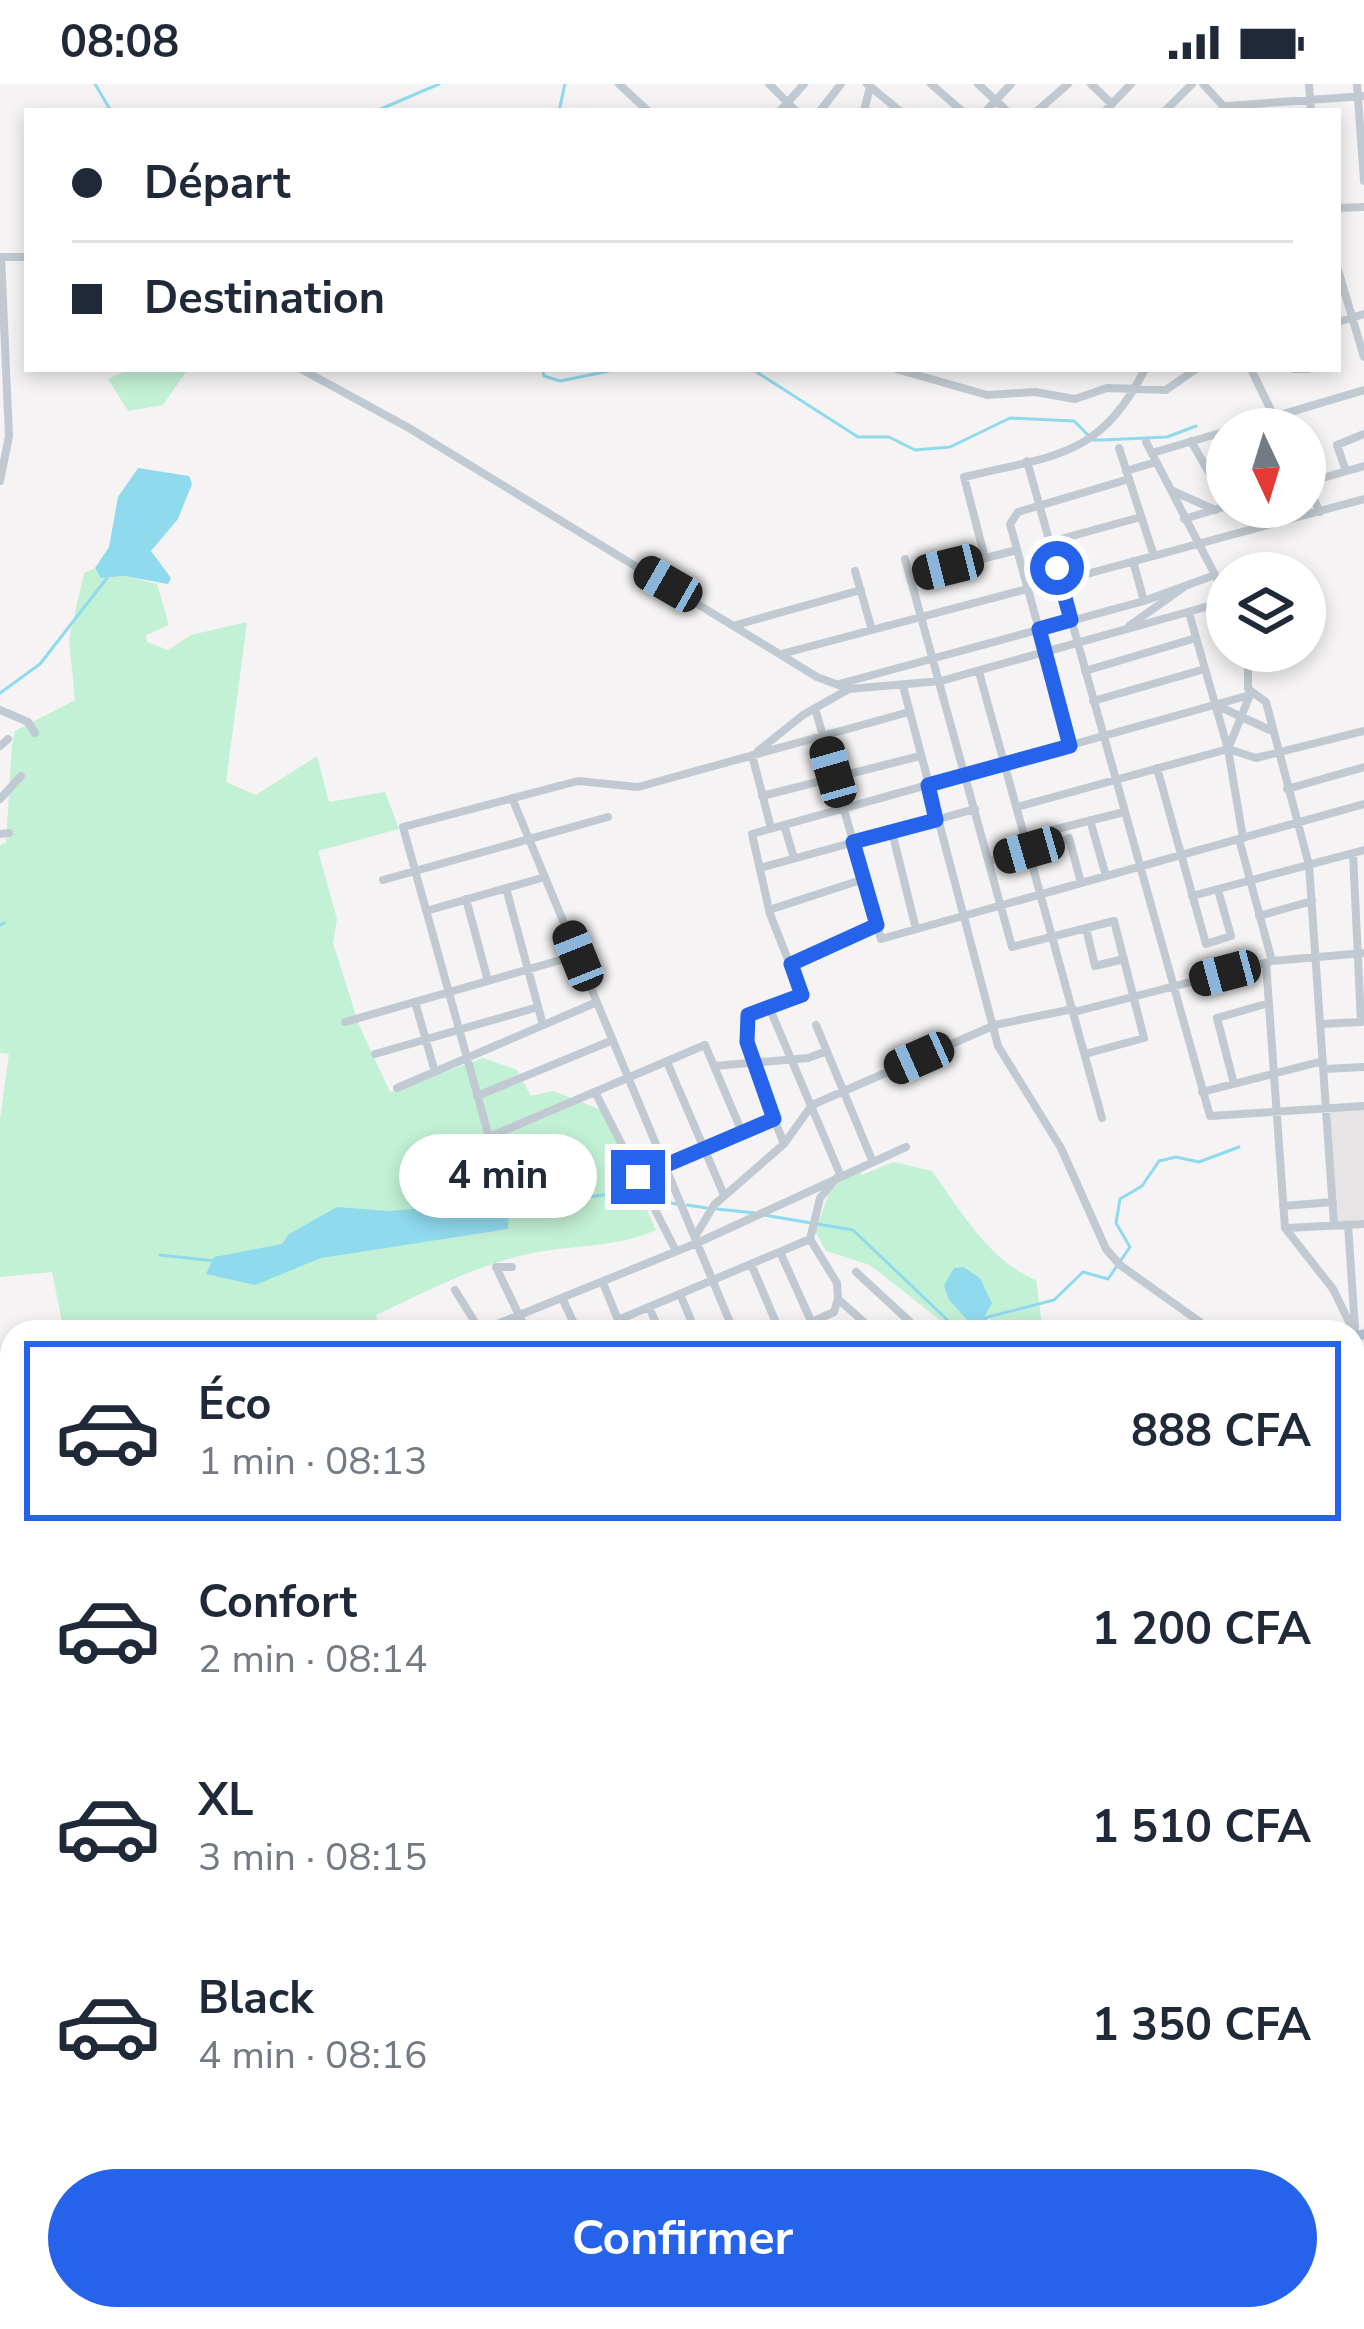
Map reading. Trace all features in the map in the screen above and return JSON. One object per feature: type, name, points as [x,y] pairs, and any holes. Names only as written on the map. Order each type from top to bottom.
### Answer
[{"type":"street","points":[[619,84],[645,108]]},
{"type":"street","points":[[769,84],[793,108]]},
{"type":"street","points":[[783,108],[804,84]]},
{"type":"street","points":[[822,108],[842,84]]},
{"type":"street","points":[[931,84],[959,108]]},
{"type":"street","points":[[978,84],[1004,108]]},
{"type":"street","points":[[989,108],[1011,84]]},
{"type":"street","points":[[1040,108],[1068,84]]},
{"type":"street","points":[[1091,84],[1109,107],[1131,84]]},
{"type":"street","points":[[1168,108],[1192,84]]},
{"type":"street","points":[[1203,84],[1224,108]]},
{"type":"street","points":[[1309,84],[1311,105]]},
{"type":"street","points":[[1357,84],[1364,181]]},
{"type":"street","points":[[868,86],[896,108]]},
{"type":"street","points":[[1246,108],[1311,105],[1361,96]]},
{"type":"street","points":[[0,257],[9,436],[0,481]]},
{"type":"street","points":[[1341,281],[1364,357]]},
{"type":"street","points":[[1341,321],[1364,314]]},
{"type":"street","points":[[306,372],[837,685],[941,681],[1206,607]]},
{"type":"street","points":[[906,372],[987,395],[1035,392],[1076,399],[1107,388],[1166,390],[1192,372]]},
{"type":"street","points":[[986,558],[964,477],[1085,446],[1135,389],[1144,372]]},
{"type":"street","points":[[1252,372],[1270,408]]},
{"type":"street","points":[[1304,408],[1364,390]]},
{"type":"street","points":[[1346,471],[1337,445],[1364,434]]},
{"type":"street","points":[[1070,746],[1010,524],[1018,512],[1127,475],[1154,458],[1206,437]]},
{"type":"street","points":[[1146,442],[1206,564]]},
{"type":"street","points":[[1191,442],[1206,468]]},
{"type":"street","points":[[1119,448],[1154,556]]},
{"type":"street","points":[[1027,461],[1210,1116],[1364,1106]]},
{"type":"street","points":[[1326,476],[1364,466]]},
{"type":"street","points":[[1170,490],[1206,506]]},
{"type":"street","points":[[1326,510],[1364,499]]},
{"type":"street","points":[[1184,519],[1206,513]]},
{"type":"street","points":[[1050,542],[1141,518]]},
{"type":"street","points":[[1060,581],[1264,528]]},
{"type":"street","points":[[910,577],[1017,550]]},
{"type":"street","points":[[905,559],[1012,946],[1114,921],[1144,1039],[1085,1054]]},
{"type":"street","points":[[1132,562],[1144,601]]},
{"type":"street","points":[[1024,576],[1057,568]]},
{"type":"street","points":[[854,571],[872,630]]},
{"type":"street","points":[[837,685],[1144,601],[1206,578]]},
{"type":"street","points":[[1117,633],[1184,586]]},
{"type":"street","points":[[785,653],[1027,589]]},
{"type":"street","points":[[736,625],[861,590]]},
{"type":"street","points":[[1189,613],[1228,749],[1241,838],[1269,962],[1285,1228],[1333,1289],[1349,1320]]},
{"type":"street","points":[[1085,671],[1196,638]]},
{"type":"street","points":[[1093,701],[1205,669]]},
{"type":"street","points":[[979,671],[1102,1118]]},
{"type":"street","points":[[1228,749],[1250,695],[1249,672]]},
{"type":"street","points":[[903,686],[998,1046],[1061,1148],[1106,1249],[1120,1265],[1197,1320]]},
{"type":"street","points":[[752,755],[849,688]]},
{"type":"street","points":[[784,1144],[752,1062],[748,1015],[802,995],[769,910],[752,834],[1250,695],[1266,702],[1309,865],[1334,1226]]},
{"type":"street","points":[[1216,705],[1271,730]]},
{"type":"street","points":[[815,708],[881,939],[1364,804]]},
{"type":"street","points":[[0,710],[28,722],[35,733]]},
{"type":"street","points":[[489,1137],[403,827],[578,781],[638,787],[909,712]]},
{"type":"street","points":[[1017,807],[1228,749],[1247,759],[1278,755],[1364,731]]},
{"type":"street","points":[[752,755],[771,828]]},
{"type":"street","points":[[762,796],[920,756]]},
{"type":"street","points":[[1287,789],[1364,767]]},
{"type":"street","points":[[1156,768],[1206,944],[1231,936],[1218,890]]},
{"type":"street","points":[[0,799],[22,776]]},
{"type":"street","points":[[512,798],[729,1320]]},
{"type":"street","points":[[760,868],[975,809]]},
{"type":"street","points":[[1025,836],[1124,812]]},
{"type":"street","points":[[383,880],[608,817]]},
{"type":"street","points":[[1090,820],[1106,876]]},
{"type":"street","points":[[784,825],[794,858]]},
{"type":"street","points":[[1066,826],[1081,883]]},
{"type":"street","points":[[892,832],[916,929]]},
{"type":"street","points":[[989,861],[1069,839]]},
{"type":"street","points":[[1192,896],[1364,850]]},
{"type":"street","points":[[1321,1024],[1362,1022],[1353,853]]},
{"type":"street","points":[[426,911],[545,877]]},
{"type":"street","points":[[769,910],[864,879]]},
{"type":"street","points":[[506,888],[543,1025]]},
{"type":"street","points":[[466,899],[488,981]]},
{"type":"street","points":[[1259,916],[1312,901]]},
{"type":"street","points":[[791,964],[877,925]]},
{"type":"street","points":[[1086,928],[1095,966],[1124,959]]},
{"type":"street","points":[[697,1243],[696,1230],[724,1195],[784,1144],[812,1105],[995,1025],[1133,998],[1269,962],[1361,953]]},
{"type":"street","points":[[345,1022],[578,956]]},
{"type":"street","points":[[415,1002],[435,1072]]},
{"type":"street","points":[[398,1088],[597,1002]]},
{"type":"street","points":[[1234,1084],[1217,1018],[1269,1004]]},
{"type":"street","points":[[375,1054],[538,1007]]},
{"type":"street","points":[[769,1007],[840,1174]]},
{"type":"street","points":[[816,1025],[872,1160]]},
{"type":"street","points":[[477,1096],[613,1040]]},
{"type":"street","points":[[456,1151],[705,1045],[742,1132]]},
{"type":"street","points":[[714,1066],[827,1051]]},
{"type":"street","points":[[667,1062],[724,1195]]},
{"type":"street","points":[[1202,1092],[1323,1065],[1364,1067]]},
{"type":"street","points":[[595,1092],[676,1251]]},
{"type":"street","points":[[638,1177],[774,1119]]},
{"type":"street","points":[[514,1320],[906,1147]]},
{"type":"street","points":[[823,1320],[834,1312],[837,1283],[810,1239],[820,1198],[840,1174]]},
{"type":"street","points":[[1283,1206],[1333,1202]]},
{"type":"street","points":[[1285,1228],[1364,1223]]},
{"type":"street","points":[[1348,1225],[1357,1320]]},
{"type":"street","points":[[603,1282],[618,1319],[810,1239]]},
{"type":"street","points":[[780,1252],[811,1320]]},
{"type":"street","points":[[751,1264],[775,1320]]},
{"type":"street","points":[[512,1267],[496,1267],[520,1318]]},
{"type":"street","points":[[856,1272],[908,1320]]},
{"type":"street","points":[[455,1290],[474,1320]]},
{"type":"street","points":[[680,1294],[691,1320]]},
{"type":"street","points":[[838,1299],[862,1320]]},
{"type":"street","points":[[563,1300],[572,1320]]},
{"type":"street","points":[[649,1307],[655,1320]]},
{"type":"shaded area","points":[[1364,1109],[1364,1220],[1337,1222],[1330,1111]]},
{"type":"green space","points":[[123,372],[186,372],[163,405],[128,411],[108,379]]},
{"type":"green space","points":[[95,568],[101,578],[124,576],[157,584],[169,625],[146,635],[147,642],[168,650],[191,635],[247,622],[226,782],[256,795],[317,756],[329,802],[385,792],[399,829],[318,851],[337,919],[333,943],[359,1025],[390,1092],[483,1058],[517,1070],[531,1096],[553,1091],[602,1110],[656,1230],[615,1242],[522,1255],[437,1286],[376,1315],[377,1320],[62,1320],[52,1272],[0,1277],[0,1119],[9,1054],[0,1053],[0,845],[6,843],[15,731],[75,700],[69,639],[84,573]]},
{"type":"green space","points":[[893,1162],[932,1171],[990,1248],[1036,1280],[1041,1320],[991,1320],[949,1300],[967,1320],[940,1320],[870,1265],[826,1251],[815,1231],[829,1193],[854,1166],[862,1175]]},
{"type":"water","points":[[138,468],[189,476],[192,484],[178,519],[151,551],[171,578],[168,584],[124,576],[101,578],[95,568],[109,547],[118,497]]},
{"type":"water","points":[[496,1203],[509,1211],[508,1229],[321,1258],[255,1285],[206,1274],[214,1257],[282,1244],[289,1234],[337,1207],[388,1211]]},
{"type":"water","points":[[963,1267],[980,1278],[992,1303],[984,1317],[988,1320],[967,1320],[949,1300],[944,1285],[954,1268]]},
{"type":"waterway","points":[[95,84],[109,108]]},
{"type":"waterway","points":[[383,108],[439,84]]},
{"type":"waterway","points":[[560,108],[565,84]]},
{"type":"waterway","points":[[543,372],[560,381],[604,372]]},
{"type":"waterway","points":[[757,372],[858,437],[889,437],[915,450],[950,447],[1010,418],[1074,421],[1093,440],[1167,437],[1196,426]]},
{"type":"waterway","points":[[0,693],[40,664],[107,578]]},
{"type":"waterway","points":[[0,925],[4,923]]},
{"type":"waterway","points":[[984,1318],[1054,1300],[1083,1272],[1108,1279],[1130,1247],[1116,1223],[1120,1199],[1142,1186],[1159,1161],[1176,1157],[1199,1162],[1239,1147]]},
{"type":"waterway","points":[[502,1208],[611,1194],[677,1204]]},
{"type":"waterway","points":[[687,1205],[707,1208]]},
{"type":"waterway","points":[[717,1209],[755,1213]]},
{"type":"waterway","points":[[764,1215],[853,1230],[947,1320]]},
{"type":"waterway","points":[[160,1255],[215,1261]]},
{"type":"route","points":[[638,1177],[774,1119],[747,1042],[748,1015],[802,995],[791,964],[877,925],[853,842],[936,820],[928,785],[1070,746],[1039,629],[1071,620],[1057,568]]}]
